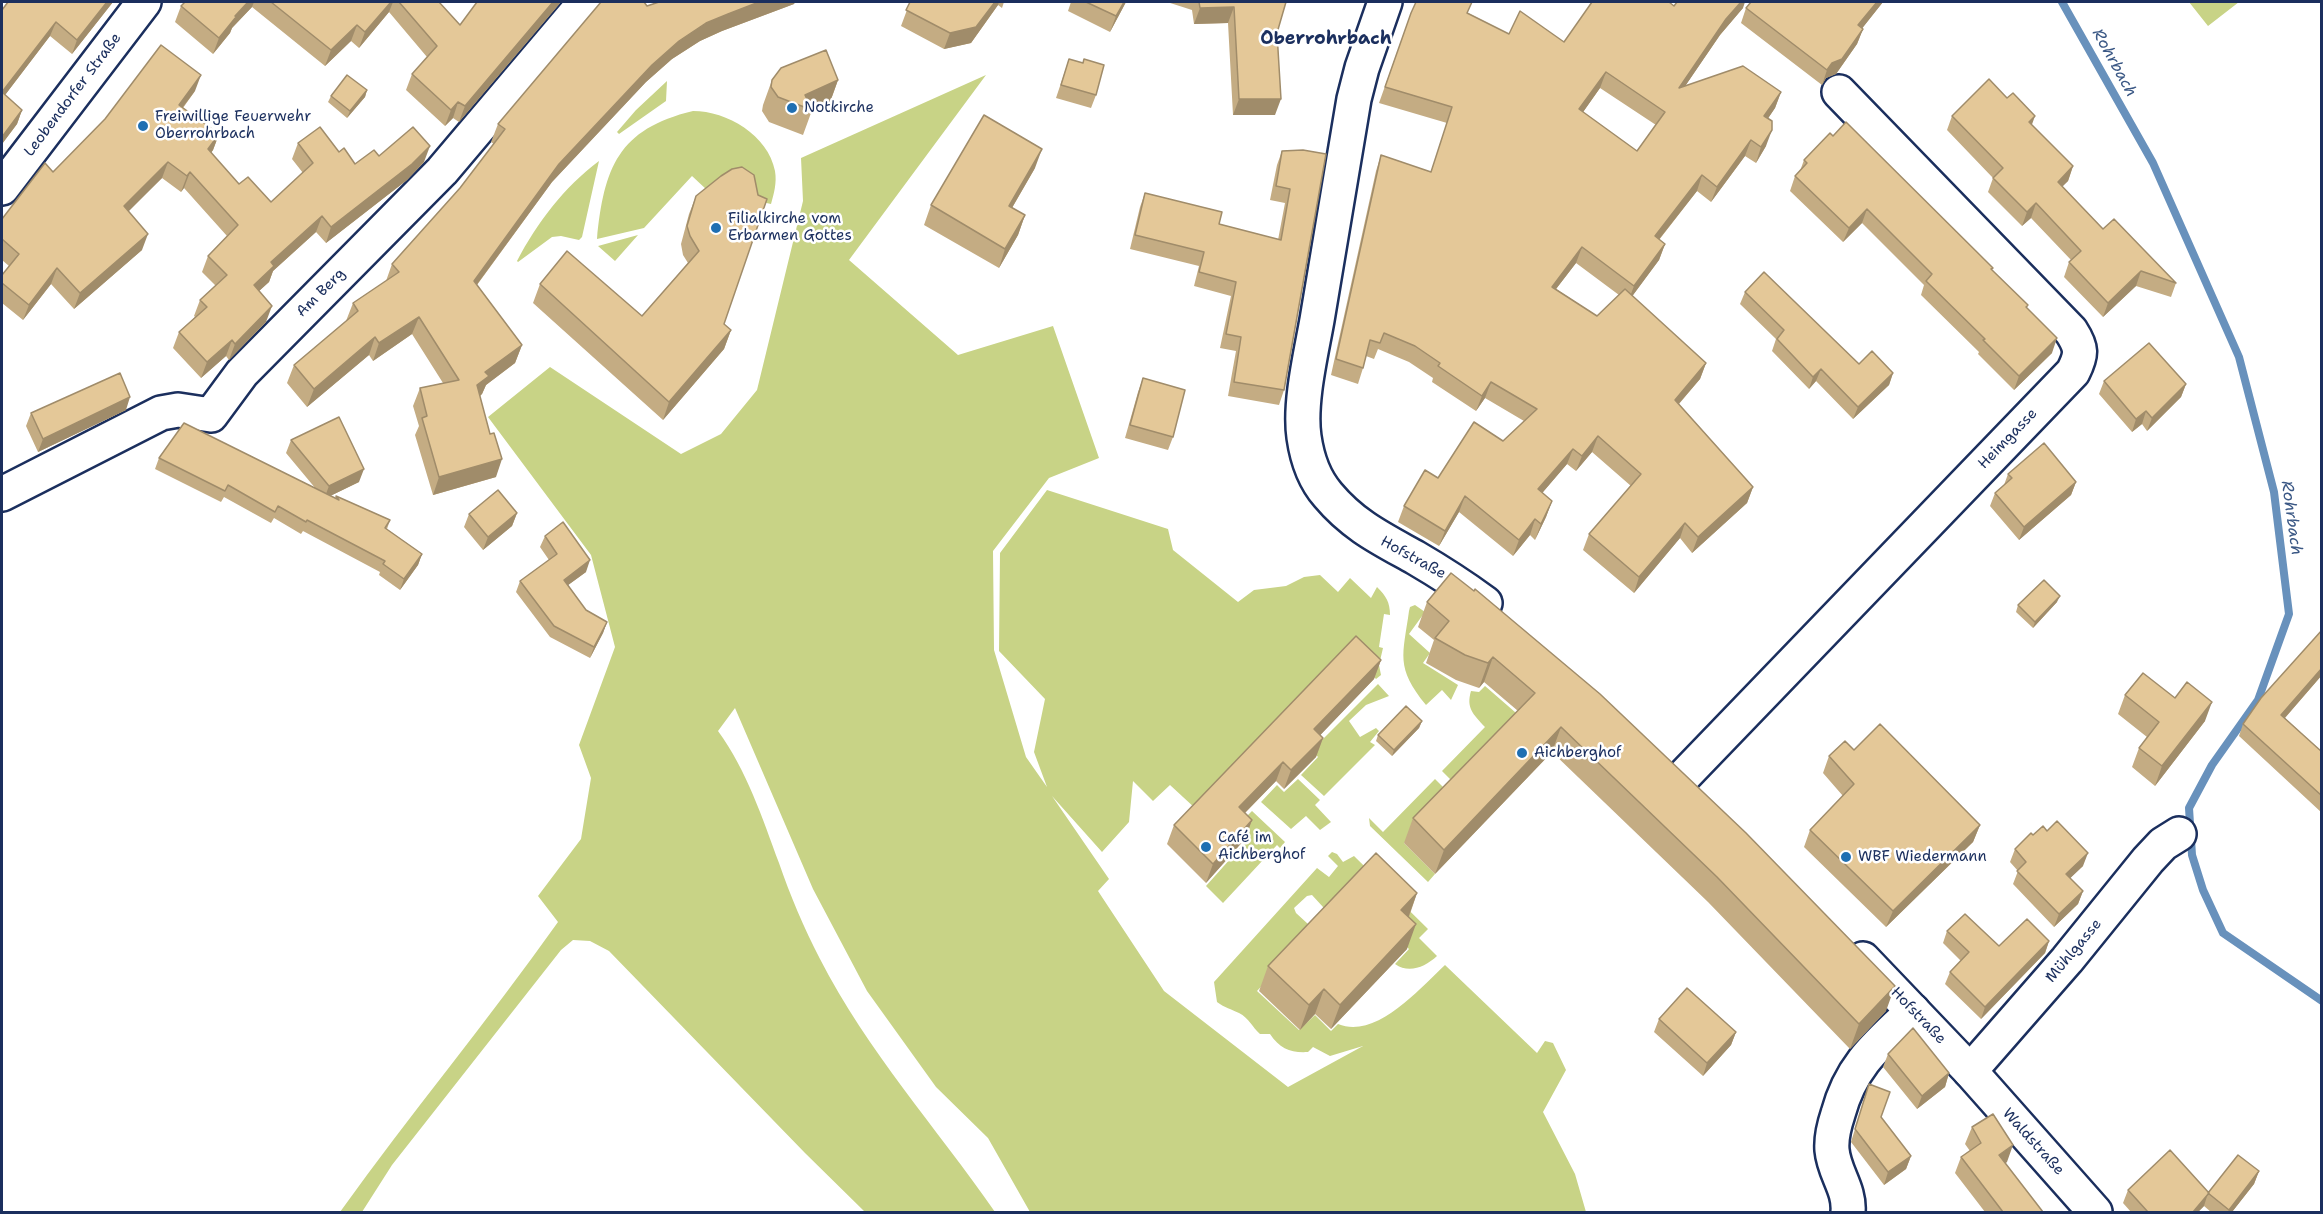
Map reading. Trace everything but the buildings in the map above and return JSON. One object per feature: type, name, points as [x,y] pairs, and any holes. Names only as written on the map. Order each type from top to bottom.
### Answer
[{"type":"street","name":"Leobendorfer Straße","points":[[2,188],[144,2]]},
{"type":"street","name":"Am Berg","points":[[2,494],[161,413],[178,410],[211,415],[242,373],[442,171],[585,2]]},
{"type":"street","name":"Hofstraße","points":[[1385,2],[1362,68],[1354,99],[1305,402],[1306,447],[1315,477],[1325,493],[1356,524],[1459,584],[1509,622]]},
{"type":"street","name":"Heimgasse","points":[[1682,778],[2073,372],[2080,358],[2079,343],[2071,331],[1839,92]]},
{"type":"street","points":[[1656,754],[1706,802]]},
{"type":"street","name":"Mühlgasse","points":[[1970,1071],[2067,960],[2148,860],[2163,844],[2179,834]]},
{"type":"street","name":"Hofstraße","points":[[1842,938],[1970,1071]]},
{"type":"street","points":[[1848,1212],[1849,1202],[1846,1189],[1832,1151],[1832,1138],[1839,1108],[1853,1073],[1863,1059],[1913,1011]]},
{"type":"street","name":"Waldstraße","points":[[1970,1071],[2096,1212]]},
{"type":"green space","points":[[2189,2],[2239,2],[2208,26]]},
{"type":"green space","points":[[986,75],[849,260],[958,355],[1053,326],[1099,458],[1049,478],[993,551],[994,650],[1026,757],[1047,787],[1034,752],[1045,699],[999,651],[1000,553],[1047,490],[1168,529],[1173,550],[1238,602],[1254,590],[1286,586],[1304,577],[1320,575],[1338,592],[1350,578],[1371,598],[1377,587],[1383,593],[1390,615],[1384,614],[1379,647],[1383,648],[1379,665],[1381,675],[1376,679],[1350,653],[1196,809],[1170,785],[1153,801],[1133,781],[1129,822],[1102,852],[1052,796],[1109,879],[1098,891],[1164,991],[1288,1087],[1363,1046],[1330,1056],[1313,1047],[1308,1052],[1286,1049],[1270,1034],[1260,1034],[1242,1015],[1217,1002],[1214,982],[1317,868],[1329,877],[1338,866],[1328,856],[1332,852],[1337,854],[1343,862],[1354,856],[1428,929],[1419,938],[1437,956],[1417,968],[1406,969],[1395,964],[1409,949],[1393,934],[1409,917],[1366,876],[1257,991],[1299,1030],[1315,1015],[1331,1031],[1338,1024],[1352,1027],[1367,1025],[1382,1018],[1410,998],[1445,965],[1537,1053],[1545,1041],[1553,1043],[1566,1070],[1543,1112],[1575,1174],[1586,1212],[1030,1212],[988,1138],[936,1087],[867,991],[813,889],[735,708],[718,731],[753,795],[793,899],[820,959],[859,1026],[995,1212],[865,1212],[609,951],[590,941],[573,940],[561,950],[392,1165],[362,1212],[340,1212],[558,922],[538,896],[581,839],[591,778],[579,745],[615,647],[591,555],[488,417],[550,367],[681,454],[721,434],[757,390],[803,201],[801,158]],"holes":[[[1312,895],[1323,907],[1324,912],[1308,924],[1294,908],[1307,896]]]},
{"type":"green space","points":[[667,81],[666,101],[619,134],[617,132],[636,110]]},
{"type":"green space","points":[[693,111],[719,115],[732,120],[755,136],[764,146],[775,171],[771,204],[707,190],[692,176],[644,228],[597,239],[604,192],[620,155],[647,129]]},
{"type":"green space","points":[[599,161],[582,237],[579,240],[561,236],[552,237],[518,262],[533,233],[552,206],[574,182]]},
{"type":"green space","points":[[638,235],[615,261],[598,246]]},
{"type":"green space","points":[[1415,605],[1425,612],[1409,634],[1430,653],[1423,663],[1458,685],[1451,700],[1442,690],[1426,705],[1416,692],[1405,670],[1405,639],[1410,607]]},
{"type":"green space","points":[[1378,684],[1389,696],[1366,705],[1349,721],[1360,737],[1376,728],[1379,731],[1370,742],[1375,745],[1324,796],[1301,775],[1318,757],[1312,750]]},
{"type":"green space","points":[[1485,686],[1523,719],[1457,786],[1442,771],[1485,727],[1474,714],[1469,702],[1471,691],[1479,692]]},
{"type":"green space","points":[[1298,779],[1320,800],[1315,805],[1331,822],[1320,830],[1306,816],[1291,829],[1261,802],[1277,785],[1284,792]]},
{"type":"green space","points":[[1435,779],[1451,795],[1404,843],[1435,874],[1428,882],[1370,826],[1369,818],[1383,832]]},
{"type":"green space","points":[[1252,811],[1285,842],[1280,848],[1277,845],[1223,903],[1206,886],[1248,839],[1236,827]]},
{"type":"waterway","name":"Rohrbach","points":[[2062,2],[2153,163],[2239,357],[2274,492],[2289,614],[2258,700],[2212,765],[2189,808],[2192,855],[2203,890],[2223,933],[2322,1001]]},
{"type":"place","name":"Notkirche","points":[[792,108]]},
{"type":"place","name":"Freiwillige Feuerwehr Oberrohrbach","points":[[143,126]]},
{"type":"place","name":"Filialkirche vom Erbarmen Gottes","points":[[716,228]]},
{"type":"place","name":"Aichberghof","points":[[1522,753]]},
{"type":"place","name":"Café im Aichberghof","points":[[1206,847]]},
{"type":"place","name":"WBF Wiedermann","points":[[1846,857]]},
{"type":"district","name":"Oberrohrbach","points":[[1326,39]]}]
